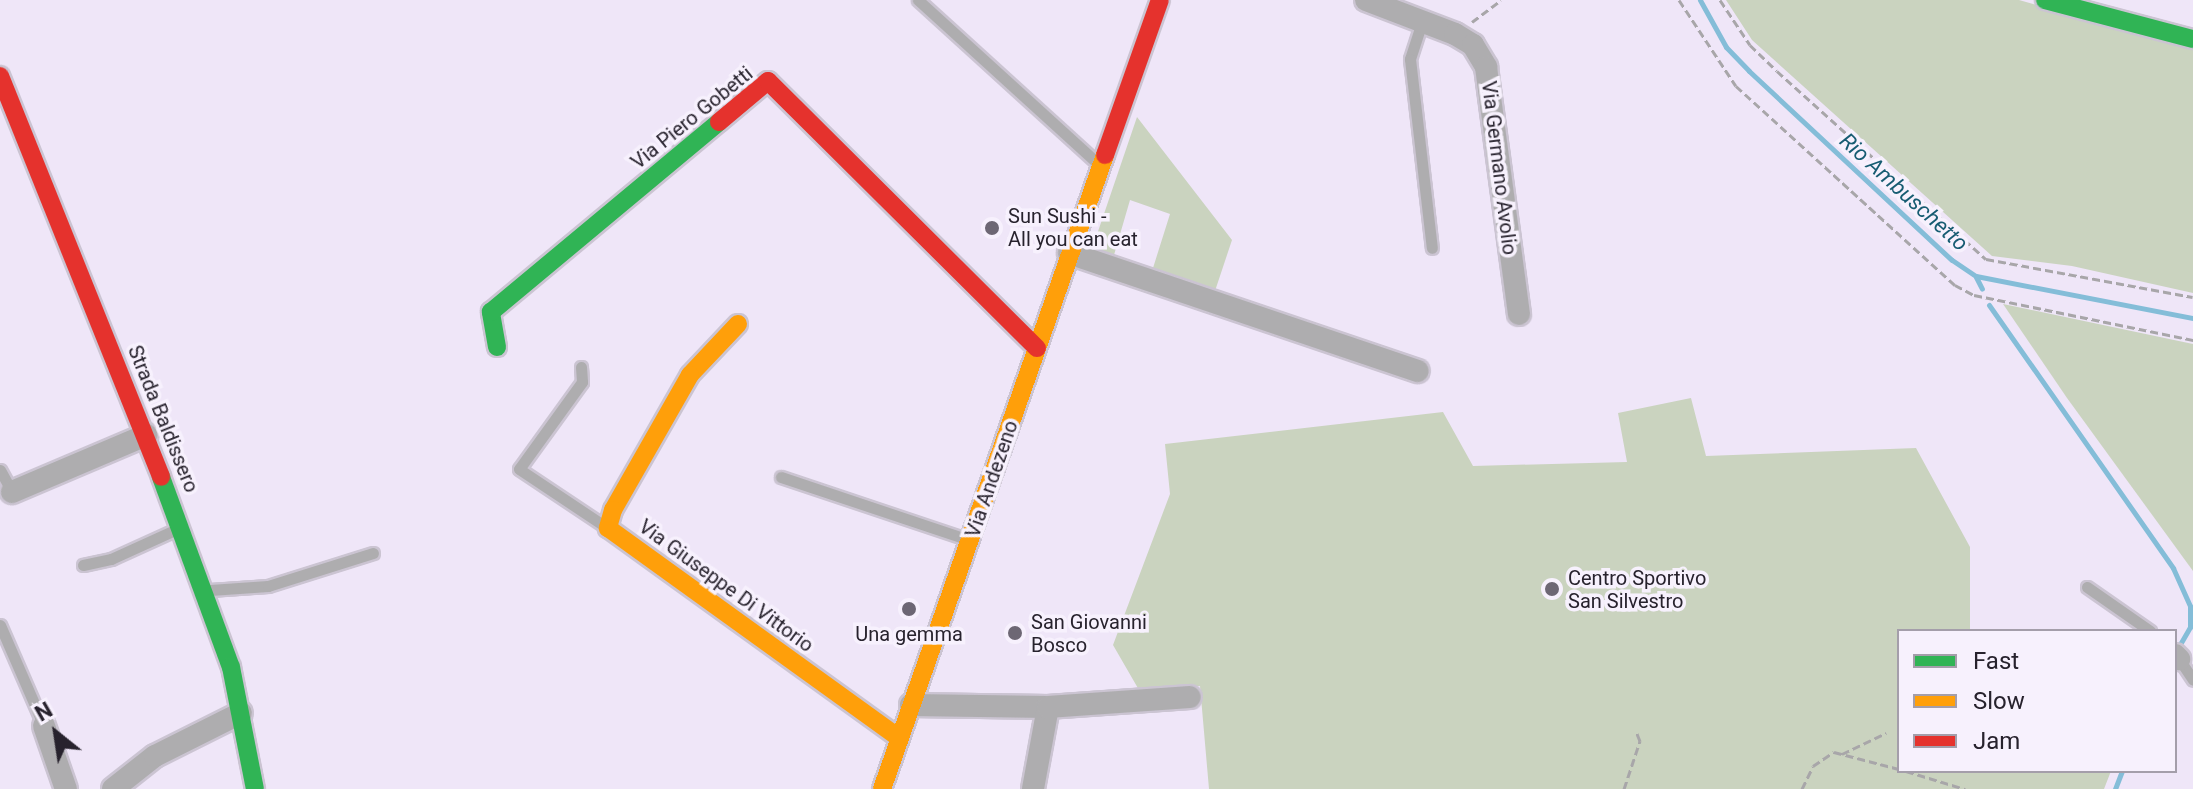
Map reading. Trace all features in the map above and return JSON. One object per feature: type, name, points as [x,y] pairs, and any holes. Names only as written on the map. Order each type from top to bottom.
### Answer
[{"type":"street","name":"Via Andezeno","points":[[882,789],[1160,0]]},
{"type":"street","name":"Via Germano Avolio","points":[[1366,0],[1421,25],[1455,34],[1473,45],[1486,67],[1519,314]]},
{"type":"street","points":[[2045,0],[2193,39]]},
{"type":"street","name":"Strada Baldissero","points":[[0,76],[16,133],[146,435],[207,590],[241,713],[255,789]]},
{"type":"street","name":"Via Piero Gobetti","points":[[497,347],[491,312],[768,81],[1037,348]]},
{"type":"street","points":[[1069,253],[1418,371]]},
{"type":"street","name":"Via Giuseppe Di Vittorio","points":[[738,324],[690,375],[613,510],[608,528],[899,738]]},
{"type":"street","points":[[12,492],[146,435]]},
{"type":"street","points":[[911,705],[1048,707],[1190,697]]},
{"type":"street","points":[[1033,789],[1048,707]]},
{"type":"street","points":[[118,787],[155,756],[241,713]]},
{"type":"street","points":[[44,726],[66,789]]},
{"type":"lane","points":[[918,0],[1101,167]]},
{"type":"lane","points":[[1421,25],[1410,59],[1432,248]]},
{"type":"lane","points":[[581,367],[582,382],[519,469],[608,528]]},
{"type":"lane","points":[[0,470],[12,492]]},
{"type":"lane","points":[[781,477],[971,541]]},
{"type":"lane","points":[[83,565],[111,559],[182,526]]},
{"type":"lane","points":[[207,590],[268,586],[373,553]]},
{"type":"lane","points":[[2087,587],[2147,629]]},
{"type":"lane","points":[[0,625],[44,726]]},
{"type":"lane","points":[[2177,657],[2193,680]]},
{"type":"path","points":[[1455,34],[1501,0]]},
{"type":"path","points":[[1679,0],[1736,86],[1955,285],[1974,295],[2193,340]]},
{"type":"path","points":[[1720,0],[1750,45],[1986,259],[2193,297]]},
{"type":"path","points":[[1624,789],[1640,741],[1636,731]]},
{"type":"path","points":[[1842,754],[1886,733]]},
{"type":"path","points":[[1802,789],[1813,766],[1834,752],[1897,768]]},
{"type":"path","points":[[1913,773],[1965,789]]},
{"type":"green space","points":[[1726,0],[2019,0],[2193,49],[2193,293],[2072,266],[1992,256],[1752,40]]},
{"type":"green space","points":[[1137,117],[1232,240],[1215,291],[1153,268],[1170,214],[1130,200],[1114,255],[1092,249]]},
{"type":"green space","points":[[2003,304],[2193,344],[2193,571],[2067,398]]},
{"type":"green space","name":"Centro Sportivo San Silvestro","points":[[1691,398],[1706,456],[1916,448],[1970,547],[1970,629],[1897,629],[1897,773],[2110,773],[2104,789],[1209,789],[1200,686],[1139,690],[1113,645],[1170,494],[1165,444],[1443,412],[1473,466],[1627,462],[1618,413]]},
{"type":"waterway","name":"Rio Ambuschetto","points":[[1700,0],[1726,47],[1749,71],[1952,260],[1976,276],[2193,318]]},
{"type":"waterway","points":[[1976,277],[1982,289]]},
{"type":"waterway","points":[[1989,305],[2173,568],[2190,606],[2190,627],[2177,649]]},
{"type":"waterway","points":[[2115,789],[2121,773]]},
{"type":"traffic: fast","points":[[2045,0],[2193,39]]},
{"type":"traffic: fast","points":[[497,347],[491,312],[719,122]]},
{"type":"traffic: fast","points":[[161,477],[231,667],[255,789]]},
{"type":"traffic: slow","points":[[882,789],[1105,155]]},
{"type":"traffic: slow","points":[[738,324],[690,375],[613,510],[608,528],[899,738]]},
{"type":"traffic: jam","points":[[1105,155],[1160,0]]},
{"type":"traffic: jam","points":[[0,76],[161,477]]},
{"type":"traffic: jam","points":[[719,122],[768,81],[1037,348]]},
{"type":"place","name":"Sun Sushi - All you can eat","points":[[992,228]]},
{"type":"place","name":"Centro Sportivo San Silvestro","points":[[1552,589]]},
{"type":"place","name":"Una gemma","points":[[909,609]]},
{"type":"place","name":"San Giovanni Bosco","points":[[1015,633]]}]
